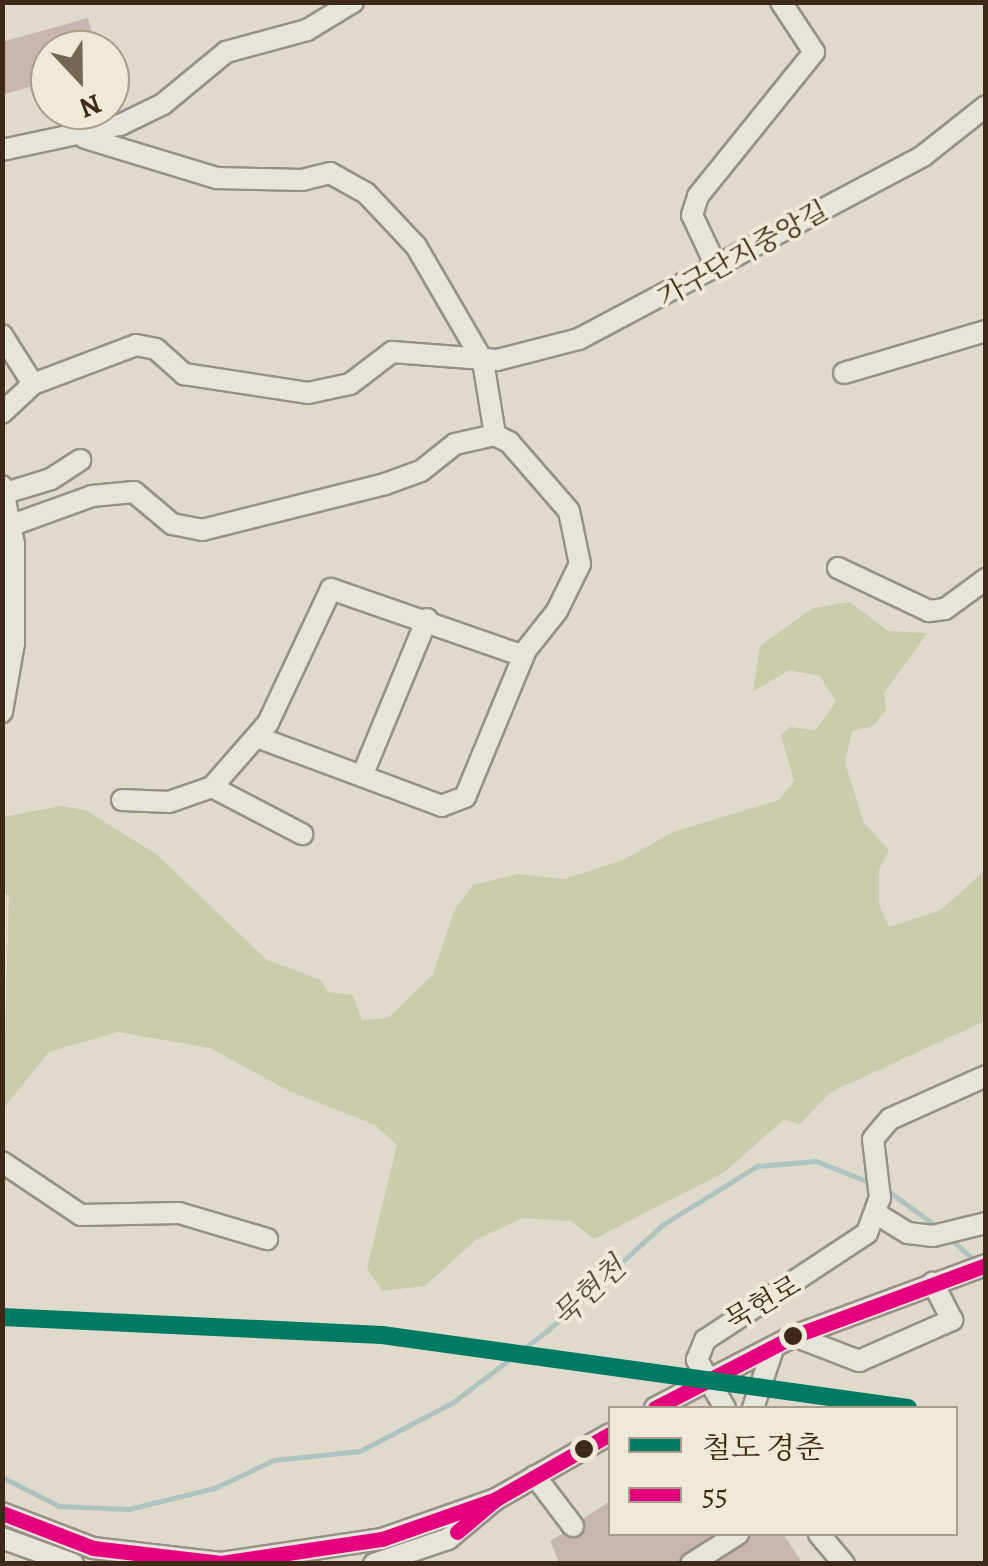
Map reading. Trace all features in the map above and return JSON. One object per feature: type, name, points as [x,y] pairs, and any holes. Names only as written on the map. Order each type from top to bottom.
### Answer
[{"type":"street","points":[[2,150],[86,138],[163,104],[226,52],[307,30],[352,2]]},
{"type":"street","points":[[716,266],[692,215],[698,196],[814,52],[781,2]]},
{"type":"street","name":"가구단지중앙길","points":[[33,384],[136,345],[156,349],[184,374],[308,393],[350,384],[392,352],[482,361],[579,340],[923,156],[986,106]]},
{"type":"street","points":[[86,138],[217,178],[302,180],[330,173],[366,193],[416,246],[482,361],[495,435],[542,476],[578,536],[580,564],[523,656],[465,797],[455,805],[256,737]]},
{"type":"street","points":[[844,373],[986,331]]},
{"type":"street","points":[[2,335],[33,384],[2,412]]},
{"type":"street","points":[[12,524],[92,496],[134,492],[172,524],[202,530],[242,523],[385,484],[421,470],[455,444],[495,435]]},
{"type":"street","points":[[2,712],[14,643],[12,524],[3,491],[51,480],[80,460]]},
{"type":"street","points":[[838,568],[929,611],[945,609],[986,579]]},
{"type":"street","points":[[122,800],[169,802],[212,788],[256,737],[331,589],[427,619],[523,656]]},
{"type":"street","points":[[362,776],[427,619]]},
{"type":"street","points":[[212,788],[302,834]]},
{"type":"street","points":[[976,1224],[933,1236],[908,1233],[878,1206],[873,1139],[890,1119],[986,1076]]},
{"type":"street","points":[[2,1162],[81,1215],[179,1213],[267,1239]]},
{"type":"street","name":"묵현로","points":[[705,1381],[697,1360],[704,1340],[808,1276],[867,1232],[878,1206]]},
{"type":"street","points":[[660,1406],[784,1341],[986,1266]]},
{"type":"street","points":[[784,1341],[859,1361],[952,1320],[939,1281]]},
{"type":"street","points":[[754,1406],[784,1341]]},
{"type":"street","points":[[705,1381],[724,1406]]},
{"type":"street","points":[[374,1564],[448,1539],[496,1499],[608,1436]]},
{"type":"street","points":[[535,1476],[573,1526]]},
{"type":"street","points":[[2,1513],[92,1548],[221,1562],[338,1550],[496,1499]]},
{"type":"street","points":[[691,1564],[735,1536]]},
{"type":"street","points":[[821,1536],[844,1564]]},
{"type":"street","points":[[2,1538],[74,1564]]},
{"type":"green space","points":[[850,602],[888,631],[927,633],[884,693],[886,710],[873,726],[852,731],[845,763],[864,823],[889,850],[879,870],[879,904],[889,927],[941,910],[985,870],[985,1021],[831,1092],[800,1124],[783,1120],[725,1172],[594,1239],[571,1221],[523,1218],[477,1239],[425,1286],[382,1291],[367,1268],[397,1145],[375,1125],[289,1091],[210,1048],[118,1032],[49,1052],[3,1109],[9,896],[3,891],[3,817],[61,806],[85,810],[156,854],[267,960],[321,980],[328,992],[353,995],[362,1020],[388,1018],[433,974],[455,909],[473,885],[518,874],[564,879],[623,860],[673,832],[779,800],[794,781],[781,735],[790,727],[816,730],[836,701],[820,676],[789,670],[753,692],[760,646],[813,608]]},
{"type":"building","points":[[88,18],[91,30],[45,30]]},
{"type":"building","points":[[30,34],[30,87],[2,95],[2,42]]},
{"type":"building","points":[[608,1502],[608,1536],[711,1536],[676,1564],[560,1564],[550,1541],[562,1534],[580,1537],[584,1518]]},
{"type":"building","points":[[750,1536],[784,1536],[803,1564],[717,1564]]},
{"type":"waterway","name":"묵현천","points":[[2,1477],[59,1506],[129,1509],[214,1488],[274,1460],[360,1451],[452,1403],[548,1330],[662,1225],[757,1166],[816,1161],[874,1184]]},
{"type":"waterway","points":[[884,1188],[939,1228]]},
{"type":"waterway","name":"묵현천","points":[[951,1239],[976,1262]]},
{"type":"rail line","name":"경춘","points":[[2,1317],[382,1335],[894,1406]]},
{"type":"transit line","name":"55","points":[[659,1406],[794,1336],[986,1265]]},
{"type":"transit line","name":"55","points":[[457,1532],[496,1499],[608,1435]]},
{"type":"transit line","name":"55","points":[[2,1513],[93,1548],[221,1563],[382,1539],[496,1499]]}]
